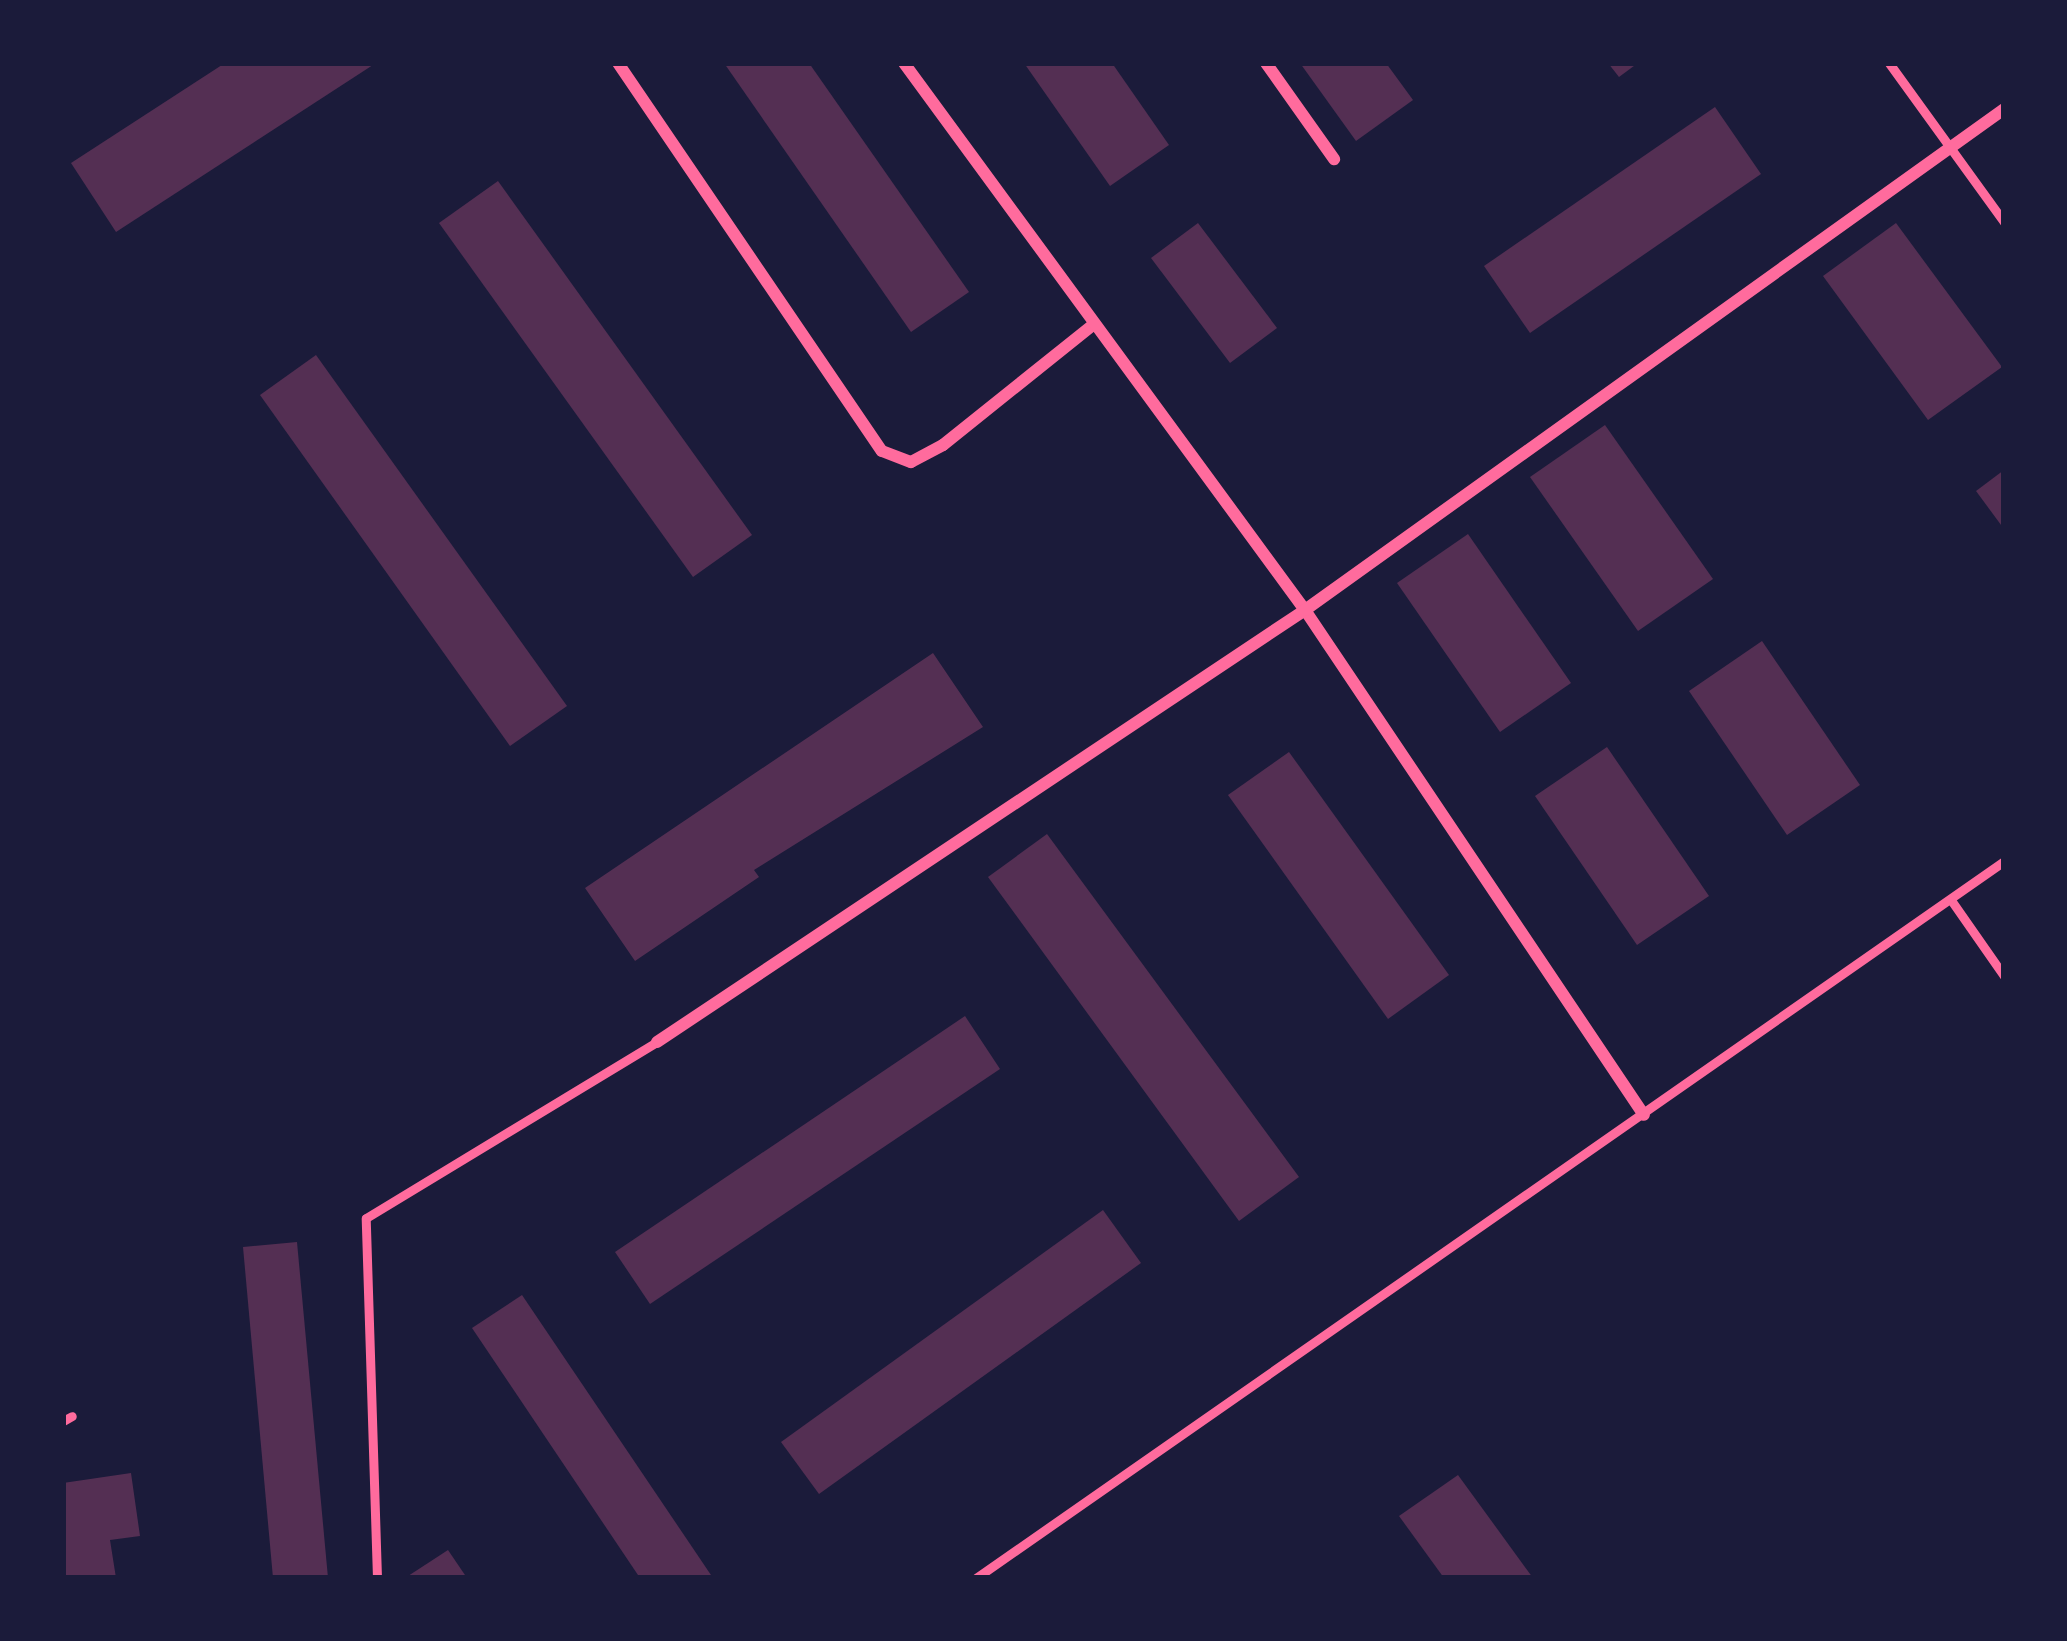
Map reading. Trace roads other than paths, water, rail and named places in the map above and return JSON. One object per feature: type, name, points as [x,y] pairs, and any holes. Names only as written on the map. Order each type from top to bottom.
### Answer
[{"type":"street","points":[[618,63],[882,451],[911,462],[943,445],[1094,324]]},
{"type":"street","points":[[904,63],[1305,610],[1644,1115]]},
{"type":"street","points":[[1266,63],[1334,159]]},
{"type":"street","points":[[657,1042],[1305,610],[2004,109]]},
{"type":"lane","points":[[1889,63],[2004,222]]},
{"type":"lane","points":[[976,1578],[2004,861]]},
{"type":"lane","points":[[1951,900],[2004,976]]},
{"type":"lane","points":[[377,1578],[366,1218],[657,1042]]}]
